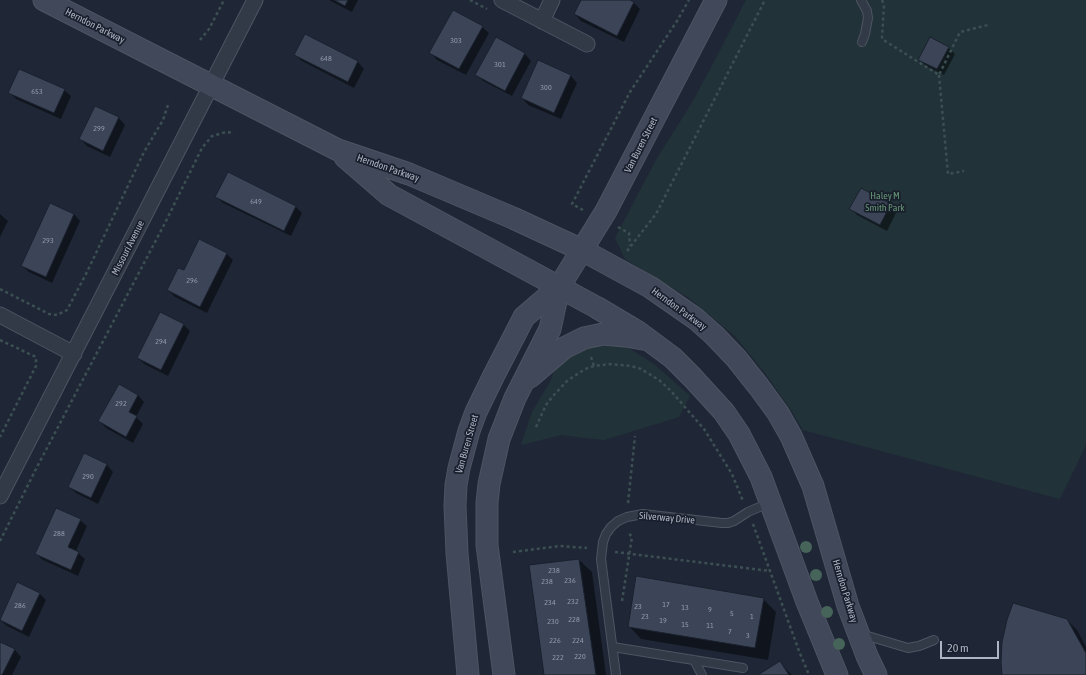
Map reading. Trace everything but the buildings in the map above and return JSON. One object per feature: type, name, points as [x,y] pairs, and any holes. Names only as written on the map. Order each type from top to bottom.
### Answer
[{"type":"main road","name":"Herndon Parkway","points":[[44,0],[338,150],[408,174],[513,218],[582,250],[650,288],[696,319],[736,358],[778,413],[791,436],[810,480],[848,606],[876,675]]},
{"type":"main road","name":"Van Buren Street","points":[[468,675],[457,553],[455,513],[456,485],[463,450],[476,412],[524,317],[559,287],[606,211],[716,0]]},
{"type":"main road","name":"Herndon Parkway","points":[[338,150],[389,195],[616,318],[651,341],[673,358],[692,377],[724,412],[739,434],[761,476],[807,602],[837,675]]},
{"type":"main road","name":"Van Buren Street","points":[[504,675],[487,545],[486,503],[499,439],[522,384],[550,329],[559,287]]},
{"type":"main road","points":[[522,384],[564,348],[584,338],[603,334],[651,341]]},
{"type":"street","name":"Missouri Avenue","points":[[0,496],[255,0]]},
{"type":"street","points":[[502,0],[587,44]]},
{"type":"street","points":[[542,21],[552,0]]},
{"type":"street","points":[[0,315],[74,354]]},
{"type":"lane","points":[[861,0],[867,11],[868,18],[862,42]]},
{"type":"lane","name":"Silverway Drive","points":[[616,675],[601,559],[603,542],[606,534],[618,521],[627,517],[643,514],[722,523],[734,521],[748,512],[771,501]]},
{"type":"lane","points":[[858,633],[908,648],[919,646],[934,640]]},
{"type":"lane","points":[[612,647],[743,668]]},
{"type":"lane","points":[[694,660],[702,675]]},
{"type":"path","points":[[200,40],[209,29],[224,0]]},
{"type":"path","points":[[572,204],[630,92],[677,21],[689,0]]},
{"type":"path","points":[[629,233],[630,246],[656,214],[765,0]]},
{"type":"path","points":[[882,0],[884,5],[882,39],[939,75]]},
{"type":"path","points":[[964,171],[948,174],[939,75],[960,32],[988,25]]},
{"type":"path","points":[[0,289],[49,314],[57,316],[67,310],[87,272],[144,152],[163,120],[169,102]]},
{"type":"path","points":[[0,541],[165,223],[202,148],[212,136],[226,132],[234,133]]},
{"type":"path","points":[[0,340],[36,357],[36,366],[0,437]]},
{"type":"path","points":[[536,427],[546,405],[553,396],[567,381],[585,369],[610,364],[621,364],[641,369],[659,380],[670,390],[704,429],[732,474],[743,500]]},
{"type":"path","points":[[628,506],[635,436]]},
{"type":"path","points":[[752,523],[809,675]]},
{"type":"path","points":[[621,606],[632,537],[627,530]]},
{"type":"path","points":[[513,552],[560,546],[587,548]]},
{"type":"path","points":[[615,552],[770,571]]},
{"type":"green space","name":"Haley M Smith Park","points":[[746,0],[1086,0],[1086,445],[1060,499],[803,430],[765,373],[735,336],[689,298],[625,259],[615,238],[656,160],[693,101]]},
{"type":"green space","points":[[573,337],[626,346],[655,365],[690,396],[679,417],[604,440],[561,435],[521,445],[532,412],[550,382],[558,361]]}]
